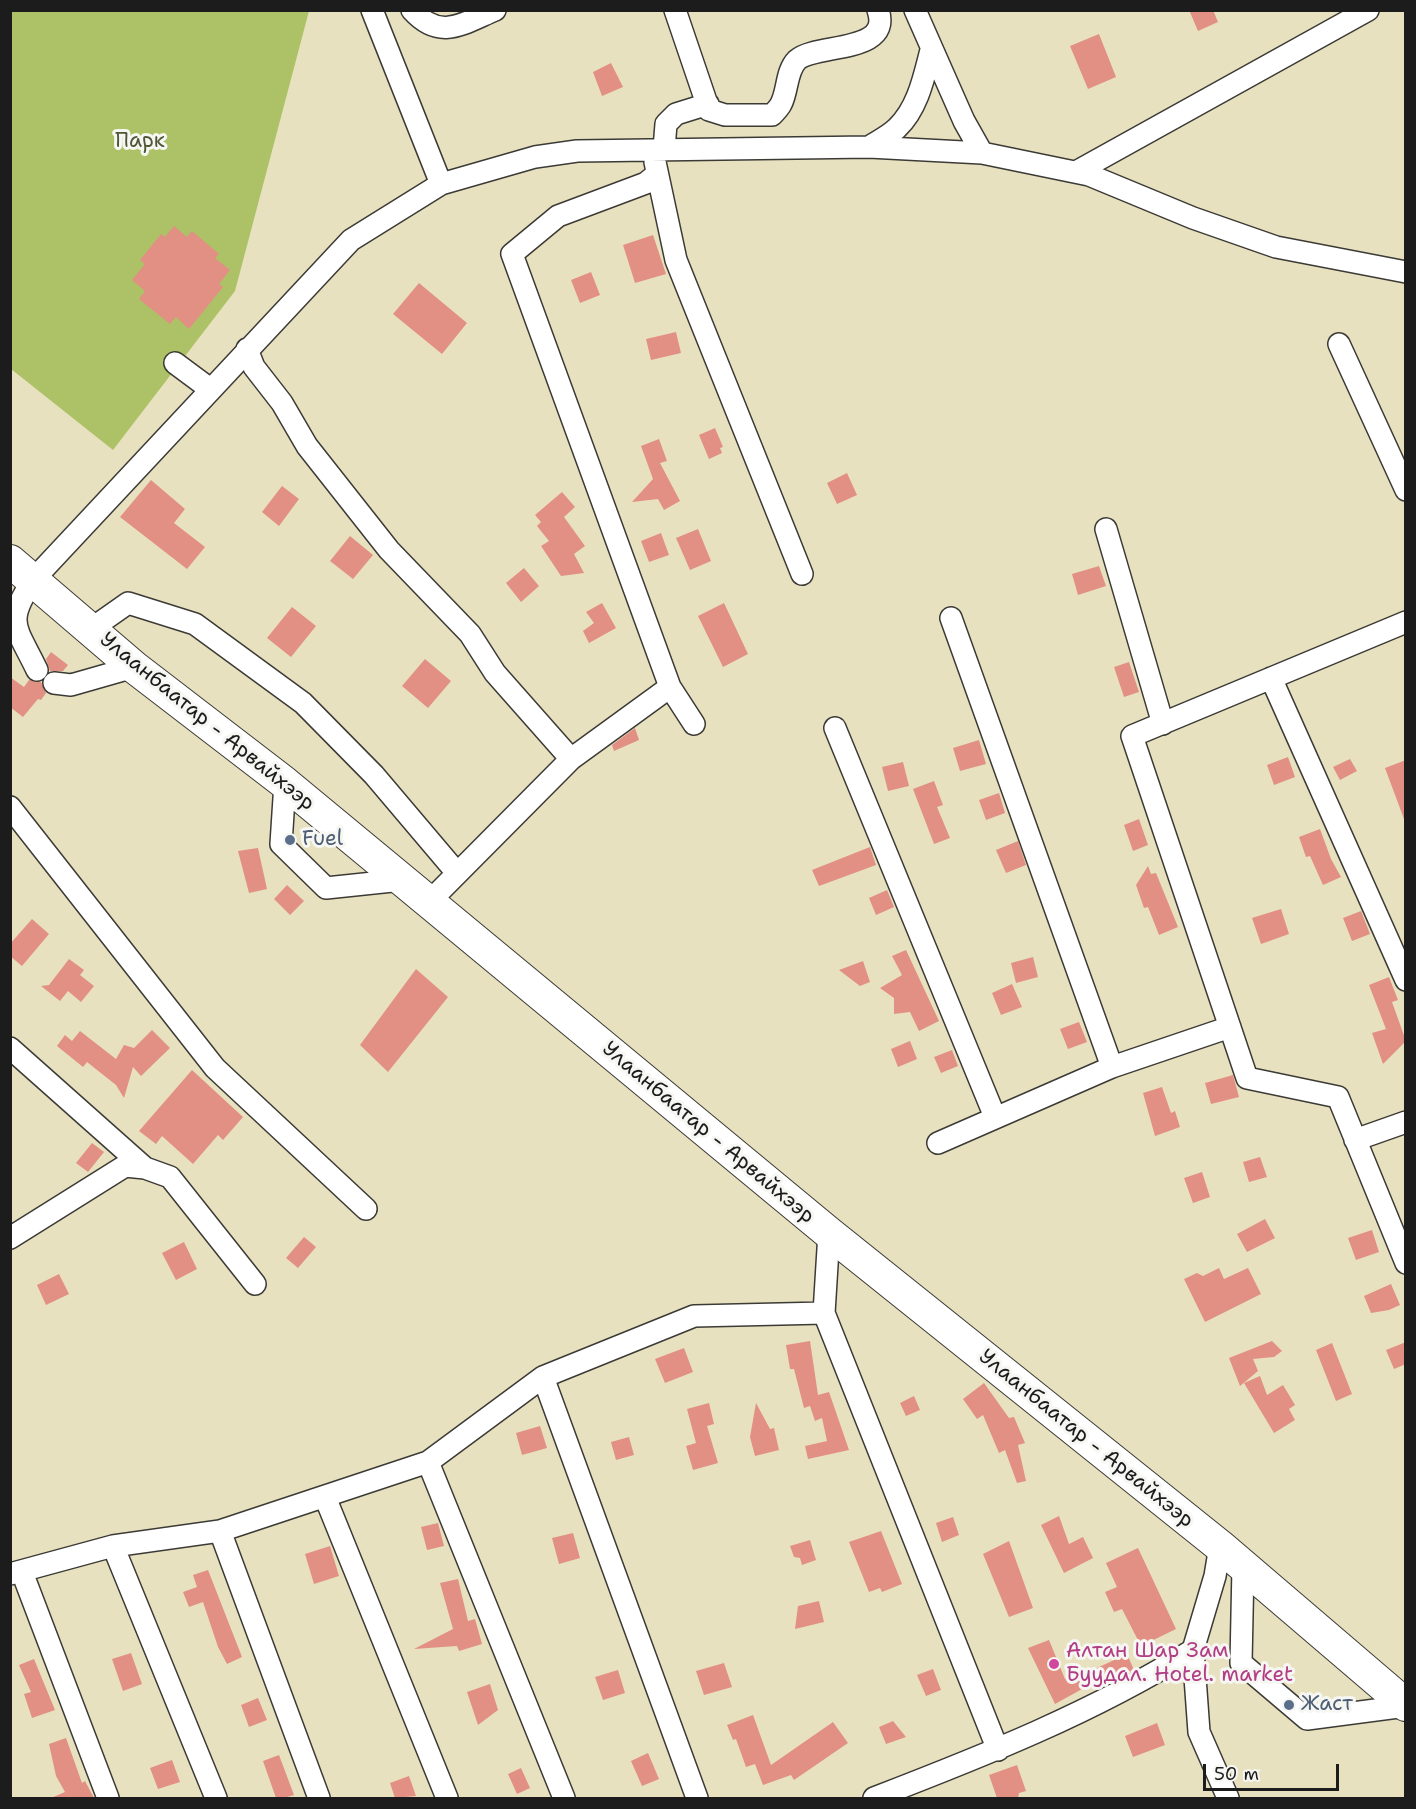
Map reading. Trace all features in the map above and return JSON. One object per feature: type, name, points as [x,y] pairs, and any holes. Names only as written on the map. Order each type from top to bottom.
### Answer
[{"type":"highway","name":"Улаанбаатар - Арвайхээр","points":[[22,570],[134,667],[285,783],[829,1233],[1220,1546],[1406,1705]]},
{"type":"street","points":[[372,10],[441,184]]},
{"type":"street","points":[[412,10],[423,23],[438,29],[455,27],[495,10]]},
{"type":"street","points":[[675,10],[709,110],[725,115],[772,115],[781,104],[794,63],[803,55],[865,42],[878,29],[880,17],[878,10]]},
{"type":"street","points":[[915,10],[931,50],[982,153]]},
{"type":"street","points":[[1076,172],[1368,10]]},
{"type":"street","points":[[869,147],[898,128],[914,105],[924,81],[931,50]]},
{"type":"street","points":[[708,104],[676,114],[666,124],[659,149],[657,174],[676,260],[802,574]]},
{"type":"street","points":[[37,670],[14,622],[22,570],[210,389],[351,240],[441,184],[535,157],[577,151],[869,147],[982,153],[1089,175],[1193,218],[1276,247],[1406,273]]},
{"type":"street","points":[[657,174],[646,183],[558,216],[512,254],[670,687],[694,724]]},
{"type":"street","points":[[1339,344],[1406,490]]},
{"type":"street","points":[[247,349],[254,367],[282,403],[307,446],[389,550],[470,634],[495,673],[571,759]]},
{"type":"street","points":[[174,363],[210,389]]},
{"type":"street","points":[[1106,530],[1163,724]]},
{"type":"street","points":[[91,629],[128,603],[195,624],[303,704],[374,775],[457,873]]},
{"type":"street","points":[[951,618],[1112,1067]]},
{"type":"street","points":[[1406,622],[1132,736],[1247,1078],[1338,1097],[1406,1263]]},
{"type":"street","points":[[54,683],[71,685],[134,667]]},
{"type":"street","points":[[1270,678],[1406,981]]},
{"type":"street","points":[[429,902],[571,759],[670,687]]},
{"type":"street","points":[[835,728],[995,1117]]},
{"type":"street","points":[[285,783],[281,844],[326,888],[402,880]]},
{"type":"street","points":[[10,807],[215,1068],[366,1209]]},
{"type":"street","points":[[938,1143],[1112,1067],[1230,1027]]},
{"type":"street","points":[[10,1048],[145,1168]]},
{"type":"street","points":[[1355,1140],[1406,1122]]},
{"type":"street","points":[[10,1238],[125,1166],[145,1168],[170,1177],[255,1284]]},
{"type":"street","points":[[829,1233],[824,1314],[998,1750]]},
{"type":"street","points":[[108,1798],[16,1573],[113,1546],[220,1531],[428,1462],[543,1377],[694,1316],[824,1314]]},
{"type":"street","points":[[543,1377],[697,1798]]},
{"type":"street","points":[[428,1462],[564,1798]]},
{"type":"street","points":[[325,1497],[447,1798]]},
{"type":"street","points":[[220,1531],[319,1798]]},
{"type":"street","points":[[113,1546],[216,1798]]},
{"type":"street","points":[[1220,1546],[1215,1576],[1193,1650],[1199,1732],[1228,1798]]},
{"type":"street","points":[[1244,1567],[1241,1664],[1307,1719],[1406,1705]]},
{"type":"street","points":[[874,1798],[998,1750],[1136,1685],[1193,1650]]},
{"type":"green space","name":"Парк","points":[[10,11],[309,11],[235,291],[113,450],[11,369]]},
{"type":"building","points":[[1189,10],[1213,10],[1218,22],[1198,31]]},
{"type":"building","points":[[1099,34],[1116,77],[1088,89],[1070,46]]},
{"type":"building","points":[[611,63],[623,87],[602,96],[593,72]]},
{"type":"building","points":[[174,226],[187,237],[192,231],[219,254],[215,258],[230,270],[219,284],[223,287],[189,329],[176,317],[170,324],[139,299],[145,291],[132,280],[145,264],[140,260],[161,234],[165,237]]},
{"type":"building","points":[[653,235],[666,274],[635,283],[623,245]]},
{"type":"building","points":[[591,272],[600,295],[580,303],[571,280]]},
{"type":"building","points":[[419,283],[467,323],[442,354],[393,314]]},
{"type":"building","points":[[676,332],[681,353],[651,360],[646,339]]},
{"type":"building","points":[[715,428],[723,447],[720,448],[722,453],[709,459],[699,435]]},
{"type":"building","points":[[659,439],[667,461],[660,463],[680,501],[664,510],[658,499],[632,502],[653,479],[641,446]]},
{"type":"building","points":[[847,473],[857,495],[837,504],[827,483]]},
{"type":"building","points":[[151,480],[185,509],[174,523],[205,547],[187,569],[120,517]]},
{"type":"building","points":[[282,486],[299,499],[279,526],[262,512]]},
{"type":"building","points":[[562,492],[575,507],[564,517],[585,546],[574,554],[584,573],[561,576],[541,546],[549,541],[537,526],[541,522],[535,515]]},
{"type":"building","points":[[698,529],[711,561],[690,570],[676,538]]},
{"type":"building","points":[[661,533],[669,555],[649,562],[641,541]]},
{"type":"building","points":[[350,536],[373,555],[353,579],[330,561]]},
{"type":"building","points":[[1099,566],[1106,586],[1078,595],[1072,574]]},
{"type":"building","points":[[524,568],[539,586],[521,602],[506,583]]},
{"type":"building","points":[[602,603],[616,628],[589,643],[583,631],[594,623],[586,612]]},
{"type":"building","points":[[724,603],[748,654],[723,667],[698,616]]},
{"type":"building","points":[[292,607],[316,626],[291,657],[267,638]]},
{"type":"building","points":[[51,652],[68,665],[63,671],[50,671],[46,659]]},
{"type":"building","points":[[425,659],[451,681],[428,708],[402,686]]},
{"type":"building","points":[[1129,662],[1139,692],[1124,697],[1114,667]]},
{"type":"building","points":[[10,677],[24,687],[29,680],[41,682],[46,693],[23,717],[10,707]]},
{"type":"building","points":[[635,728],[639,740],[614,751],[612,745]]},
{"type":"building","points":[[979,740],[986,764],[960,771],[953,748]]},
{"type":"building","points":[[1288,757],[1295,777],[1274,785],[1267,765]]},
{"type":"building","points":[[1350,759],[1357,771],[1340,780],[1333,767]]},
{"type":"building","points":[[1406,760],[1406,819],[1404,819],[1385,768]]},
{"type":"building","points":[[903,762],[909,786],[888,791],[882,767]]},
{"type":"building","points":[[934,781],[943,805],[937,807],[950,838],[934,844],[913,789]]},
{"type":"building","points":[[999,793],[1005,813],[986,820],[979,800]]},
{"type":"building","points":[[1139,819],[1148,845],[1133,851],[1124,825]]},
{"type":"building","points":[[1320,829],[1331,859],[1341,877],[1323,885],[1310,856],[1306,857],[1299,837]]},
{"type":"building","points":[[1018,841],[1026,865],[1006,873],[996,850]]},
{"type":"building","points":[[870,847],[876,865],[819,886],[812,870]]},
{"type":"building","points":[[258,848],[267,889],[249,893],[238,851]]},
{"type":"building","points":[[1148,866],[1151,874],[1156,873],[1178,927],[1159,935],[1148,907],[1144,908],[1136,885]]},
{"type":"building","points":[[287,885],[304,901],[290,915],[274,899]]},
{"type":"building","points":[[887,890],[894,907],[876,915],[869,898]]},
{"type":"building","points":[[1281,909],[1289,934],[1261,944],[1252,918]]},
{"type":"building","points":[[1361,911],[1370,934],[1352,941],[1343,918]]},
{"type":"building","points":[[32,919],[49,934],[22,966],[10,956],[10,944]]},
{"type":"building","points":[[906,950],[939,1021],[919,1031],[910,1012],[894,1014],[894,998],[880,988],[902,975],[892,956]]},
{"type":"building","points":[[1033,957],[1038,977],[1016,983],[1011,963]]},
{"type":"building","points":[[69,959],[84,970],[80,975],[94,986],[81,1002],[68,991],[60,1001],[41,986],[49,985]]},
{"type":"building","points":[[863,961],[870,982],[860,986],[839,970]]},
{"type":"building","points":[[416,969],[448,997],[388,1072],[360,1045]]},
{"type":"building","points":[[1389,977],[1398,1000],[1392,1002],[1406,1041],[1383,1064],[1372,1033],[1386,1029],[1369,985]]},
{"type":"building","points":[[1012,984],[1022,1007],[1001,1015],[992,993]]},
{"type":"building","points":[[1079,1022],[1087,1042],[1068,1049],[1060,1029]]},
{"type":"building","points":[[152,1030],[170,1048],[141,1076],[133,1067],[124,1098],[116,1085],[87,1062],[83,1067],[57,1046],[65,1035],[72,1041],[80,1031],[116,1059],[124,1045],[134,1048]]},
{"type":"building","points":[[910,1041],[917,1059],[898,1067],[891,1049]]},
{"type":"building","points":[[952,1050],[958,1066],[941,1073],[934,1057]]},
{"type":"building","points":[[192,1070],[243,1117],[223,1140],[218,1135],[193,1164],[162,1136],[156,1144],[139,1131]]},
{"type":"building","points":[[1233,1075],[1239,1097],[1211,1104],[1205,1083]]},
{"type":"building","points":[[1162,1087],[1171,1113],[1175,1111],[1180,1127],[1155,1136],[1143,1093]]},
{"type":"building","points":[[92,1143],[104,1152],[88,1172],[76,1163]]},
{"type":"building","points":[[1260,1157],[1267,1177],[1249,1182],[1243,1162]]},
{"type":"building","points":[[1202,1172],[1210,1197],[1193,1203],[1184,1178]]},
{"type":"building","points":[[1265,1219],[1275,1238],[1247,1252],[1237,1234]]},
{"type":"building","points":[[1372,1230],[1379,1252],[1356,1260],[1348,1238]]},
{"type":"building","points":[[304,1237],[316,1247],[298,1268],[286,1258]]},
{"type":"building","points":[[184,1242],[197,1269],[176,1280],[162,1253]]},
{"type":"building","points":[[1219,1268],[1224,1279],[1248,1268],[1261,1294],[1205,1322],[1184,1279],[1197,1273],[1203,1276]]},
{"type":"building","points":[[59,1274],[69,1294],[46,1305],[37,1285]]},
{"type":"building","points":[[1391,1284],[1400,1305],[1389,1310],[1371,1313],[1364,1296]]},
{"type":"building","points":[[810,1341],[818,1395],[829,1392],[849,1450],[808,1459],[805,1446],[827,1441],[822,1418],[815,1421],[810,1406],[804,1408],[794,1369],[790,1369],[786,1345]]},
{"type":"building","points":[[1272,1341],[1282,1351],[1274,1357],[1253,1359],[1258,1371],[1240,1386],[1229,1358]]},
{"type":"building","points":[[1406,1342],[1406,1364],[1394,1369],[1386,1350]]},
{"type":"building","points":[[1332,1343],[1352,1394],[1336,1401],[1316,1350]]},
{"type":"building","points":[[684,1348],[693,1372],[665,1383],[655,1359]]},
{"type":"building","points":[[1260,1376],[1267,1395],[1283,1385],[1295,1405],[1289,1409],[1295,1420],[1274,1433],[1244,1383]]},
{"type":"building","points":[[984,1383],[1009,1418],[1014,1417],[1025,1443],[1018,1445],[1026,1481],[1017,1483],[1005,1450],[999,1453],[983,1415],[977,1419],[963,1399]]},
{"type":"building","points":[[914,1396],[920,1410],[906,1416],[900,1403]]},
{"type":"building","points":[[709,1403],[714,1424],[707,1426],[718,1463],[693,1470],[686,1446],[696,1443],[687,1409]]},
{"type":"building","points":[[756,1403],[770,1429],[774,1428],[779,1450],[755,1456],[750,1437]]},
{"type":"building","points":[[540,1426],[547,1448],[522,1455],[516,1433]]},
{"type":"building","points":[[629,1437],[634,1455],[616,1460],[611,1442]]},
{"type":"building","points":[[1059,1516],[1069,1544],[1083,1537],[1093,1558],[1064,1573],[1041,1525]]},
{"type":"building","points":[[953,1517],[959,1535],[942,1542],[936,1523]]},
{"type":"building","points":[[438,1523],[444,1546],[427,1550],[421,1527]]},
{"type":"building","points":[[881,1531],[902,1584],[882,1592],[880,1588],[869,1592],[849,1542]]},
{"type":"building","points":[[573,1533],[580,1558],[559,1564],[552,1538]]},
{"type":"building","points":[[810,1540],[816,1560],[802,1565],[800,1558],[794,1557],[790,1546]]},
{"type":"building","points":[[1009,1541],[1033,1608],[1009,1617],[983,1554]]},
{"type":"building","points":[[330,1546],[339,1576],[314,1584],[305,1554]]},
{"type":"building","points":[[1138,1548],[1176,1629],[1141,1646],[1122,1609],[1114,1612],[1105,1592],[1117,1587],[1106,1563]]},
{"type":"building","points":[[208,1570],[242,1657],[227,1664],[218,1647],[203,1602],[189,1607],[183,1592],[197,1587],[193,1575]]},
{"type":"building","points":[[458,1579],[468,1621],[475,1619],[482,1644],[459,1651],[457,1646],[414,1649],[453,1629],[440,1583]]},
{"type":"building","points":[[819,1601],[824,1622],[795,1629],[798,1606]]},
{"type":"building","points":[[1049,1640],[1065,1679],[1069,1681],[1127,1654],[1134,1670],[1095,1687],[1093,1683],[1055,1704],[1028,1648]]},
{"type":"building","points":[[131,1653],[142,1684],[123,1691],[112,1659]]},
{"type":"building","points":[[34,1659],[55,1710],[32,1718],[24,1694],[31,1692],[19,1665]]},
{"type":"building","points":[[724,1663],[732,1687],[704,1695],[696,1671]]},
{"type":"building","points":[[933,1669],[941,1690],[926,1696],[917,1675]]},
{"type":"building","points":[[618,1670],[625,1693],[603,1700],[595,1677]]},
{"type":"building","points":[[490,1684],[498,1710],[478,1725],[467,1692]]},
{"type":"building","points":[[258,1698],[267,1720],[249,1727],[241,1705]]},
{"type":"building","points":[[753,1715],[771,1765],[833,1722],[848,1743],[794,1780],[791,1775],[763,1785],[755,1764],[746,1767],[736,1739],[733,1740],[727,1725]]},
{"type":"building","points":[[893,1721],[906,1737],[886,1744],[879,1727]]},
{"type":"building","points":[[1157,1723],[1165,1745],[1133,1757],[1125,1736]]},
{"type":"building","points":[[66,1738],[82,1783],[85,1781],[94,1798],[51,1798],[65,1792],[56,1776],[49,1744]]},
{"type":"building","points":[[648,1753],[659,1779],[642,1786],[631,1761]]},
{"type":"building","points":[[279,1755],[294,1795],[284,1798],[276,1798],[263,1761]]},
{"type":"building","points":[[172,1760],[180,1782],[158,1789],[150,1768]]},
{"type":"building","points":[[1017,1765],[1026,1791],[1019,1793],[1018,1798],[997,1798],[989,1775]]},
{"type":"building","points":[[521,1768],[530,1788],[517,1794],[508,1774]]},
{"type":"building","points":[[409,1776],[416,1796],[395,1798],[390,1783]]},
{"type":"place","name":"Fuel","points":[[290,840]]},
{"type":"place","name":"Алтан Шар Зам Буудал. Hotel. market","points":[[1054,1664]]},
{"type":"place","name":"Жаст","points":[[1289,1705]]}]
